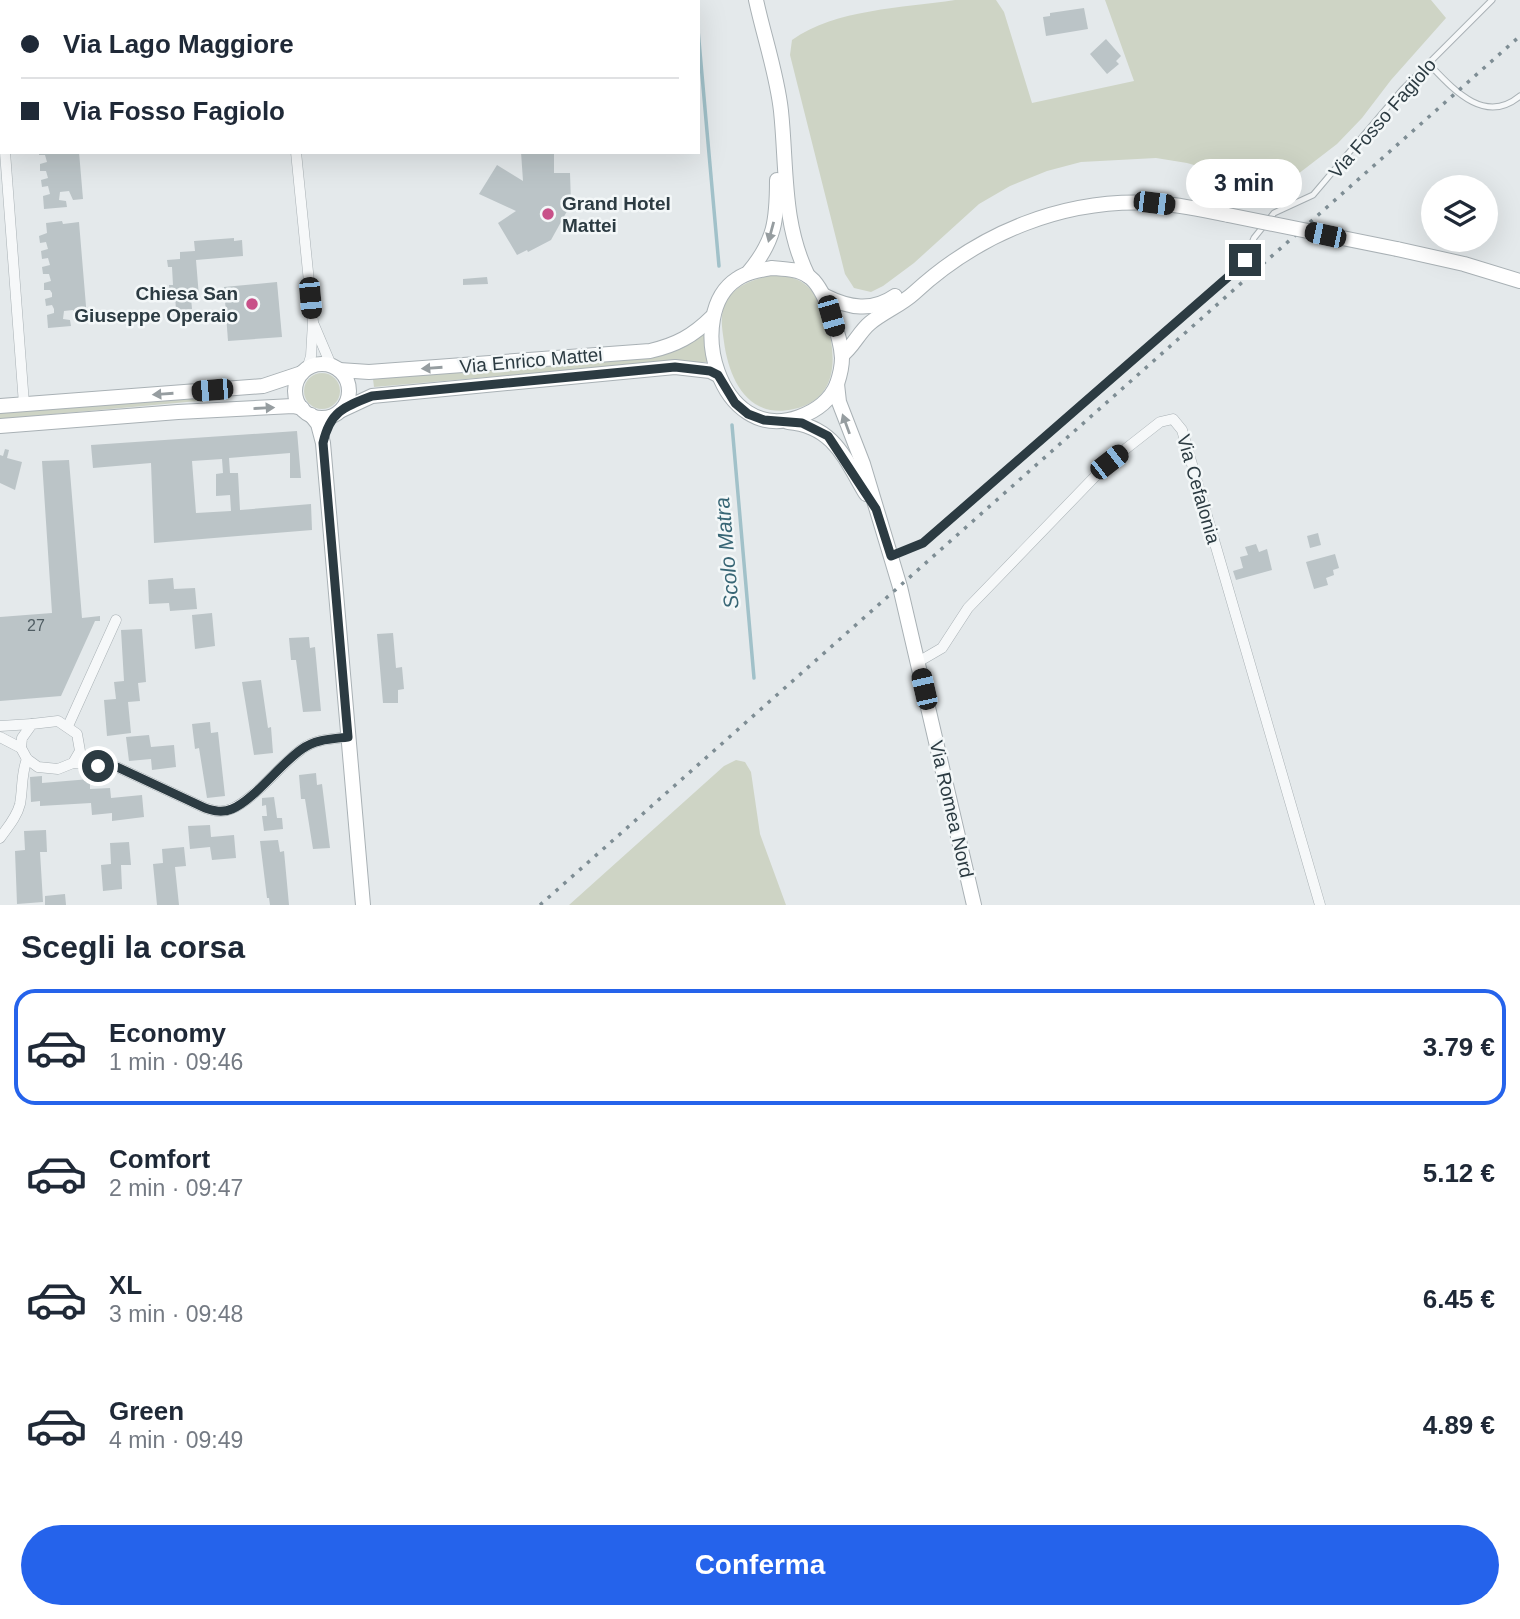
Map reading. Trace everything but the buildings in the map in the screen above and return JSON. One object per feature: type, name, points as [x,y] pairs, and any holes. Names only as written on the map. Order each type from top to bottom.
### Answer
[{"type":"main road","points":[[756,0],[780,110],[792,236],[808,276],[825,296],[839,303],[862,308],[875,306],[906,289],[922,284]]},
{"type":"main road","points":[[748,273],[763,256],[773,233],[782,141]]},
{"type":"main road","points":[[842,355],[870,323],[969,251],[1014,227],[1048,214],[1114,203],[1154,203],[1227,215],[1464,264],[1520,281]]},
{"type":"main road","points":[[808,276],[791,270],[772,268],[748,273],[735,280],[717,302],[711,333],[718,375],[735,403],[748,414],[764,420],[787,421],[812,412],[831,396],[841,371],[842,355],[825,296]]},
{"type":"main road","name":"Via Enrico Mattei","points":[[335,368],[369,372],[650,351],[671,346],[696,334],[712,317]]},
{"type":"main road","points":[[0,406],[263,386],[315,365],[335,368],[345,375],[349,389],[346,404],[327,427],[323,443]]},
{"type":"main road","name":"Via Enrico Mattei","points":[[338,412],[372,396],[675,367],[710,371],[718,375]]},
{"type":"main road","points":[[305,371],[296,386],[298,401],[318,424],[323,443],[363,905]]},
{"type":"main road","name":"Via Romea Nord","points":[[837,384],[839,402],[863,464],[891,556],[974,905]]},
{"type":"main road","points":[[0,426],[293,406],[319,418],[338,412]]},
{"type":"main road","name":"Via Romea Nord","points":[[787,421],[802,423],[828,436],[876,509]]},
{"type":"street","points":[[5,154],[23,404]]},
{"type":"street","points":[[296,154],[313,322],[311,356],[305,371]]},
{"type":"street","points":[[313,322],[335,368]]},
{"type":"street","points":[[59,401],[61,421]]},
{"type":"street","name":"Via Cefalonia","points":[[918,662],[942,648],[968,608],[1109,462],[1160,422],[1174,419],[1182,430],[1320,905]]},
{"type":"street","points":[[68,726],[116,620]]},
{"type":"street","points":[[0,726],[58,721],[68,726],[77,734],[80,751],[73,763]]},
{"type":"street","points":[[21,748],[22,738],[32,724]]},
{"type":"street","points":[[0,737],[21,748],[27,759],[38,767],[58,769],[73,763],[117,767],[215,812],[233,809],[302,749],[320,740],[348,737]]},
{"type":"street","points":[[0,838],[20,804],[22,771],[27,759]]},
{"type":"lane","name":"Via Fosso Fagiolo","points":[[891,556],[923,543],[1228,277],[1245,260],[1254,238],[1275,213],[1313,195],[1402,90],[1492,0]]},
{"type":"lane","points":[[1428,63],[1465,99],[1495,108],[1520,96]]},
{"type":"green space","points":[[955,0],[996,0],[1004,12],[1032,103],[1134,81],[1105,0],[1431,0],[1446,18],[1337,144],[1273,190],[1261,191],[1218,172],[1156,158],[1081,162],[1047,171],[1010,186],[979,204],[914,263],[883,286],[871,292],[854,288],[845,274],[790,55],[792,40],[828,22],[849,16]]},
{"type":"green space","points":[[767,276],[790,277],[804,283],[820,304],[830,336],[833,363],[826,387],[808,404],[794,409],[778,411],[753,402],[736,382],[727,356],[722,321],[727,300],[739,287]]},
{"type":"green space","points":[[704,328],[710,362],[663,362],[374,387],[373,379],[656,354]]},
{"type":"green space","points":[[322,373],[335,378],[340,391],[335,404],[322,409],[309,404],[304,391],[309,378]]},
{"type":"green space","points":[[232,392],[231,398],[0,419],[0,411]]},
{"type":"green space","points":[[736,760],[745,762],[751,772],[760,834],[786,905],[569,905],[724,766]]},
{"type":"waterway","name":"Scolo Matra","points":[[700,52],[719,266]]},
{"type":"waterway","name":"Scolo Matra","points":[[732,425],[754,678]]},
{"type":"railway","points":[[540,905],[1520,36]]},
{"type":"place","name":"Grand Hotel Mattei","points":[[548,214]]},
{"type":"place","name":"Chiesa San Giuseppe Operaio","points":[[252,304]]},
{"type":"route","points":[[98,766],[117,767],[205,808],[215,812],[224,811],[233,809],[250,796],[302,749],[320,740],[348,737],[323,443],[330,421],[355,402],[372,396],[675,367],[710,371],[718,375],[735,403],[748,414],[764,420],[802,423],[828,436],[876,509],[891,556],[923,543],[1245,260]]}]
